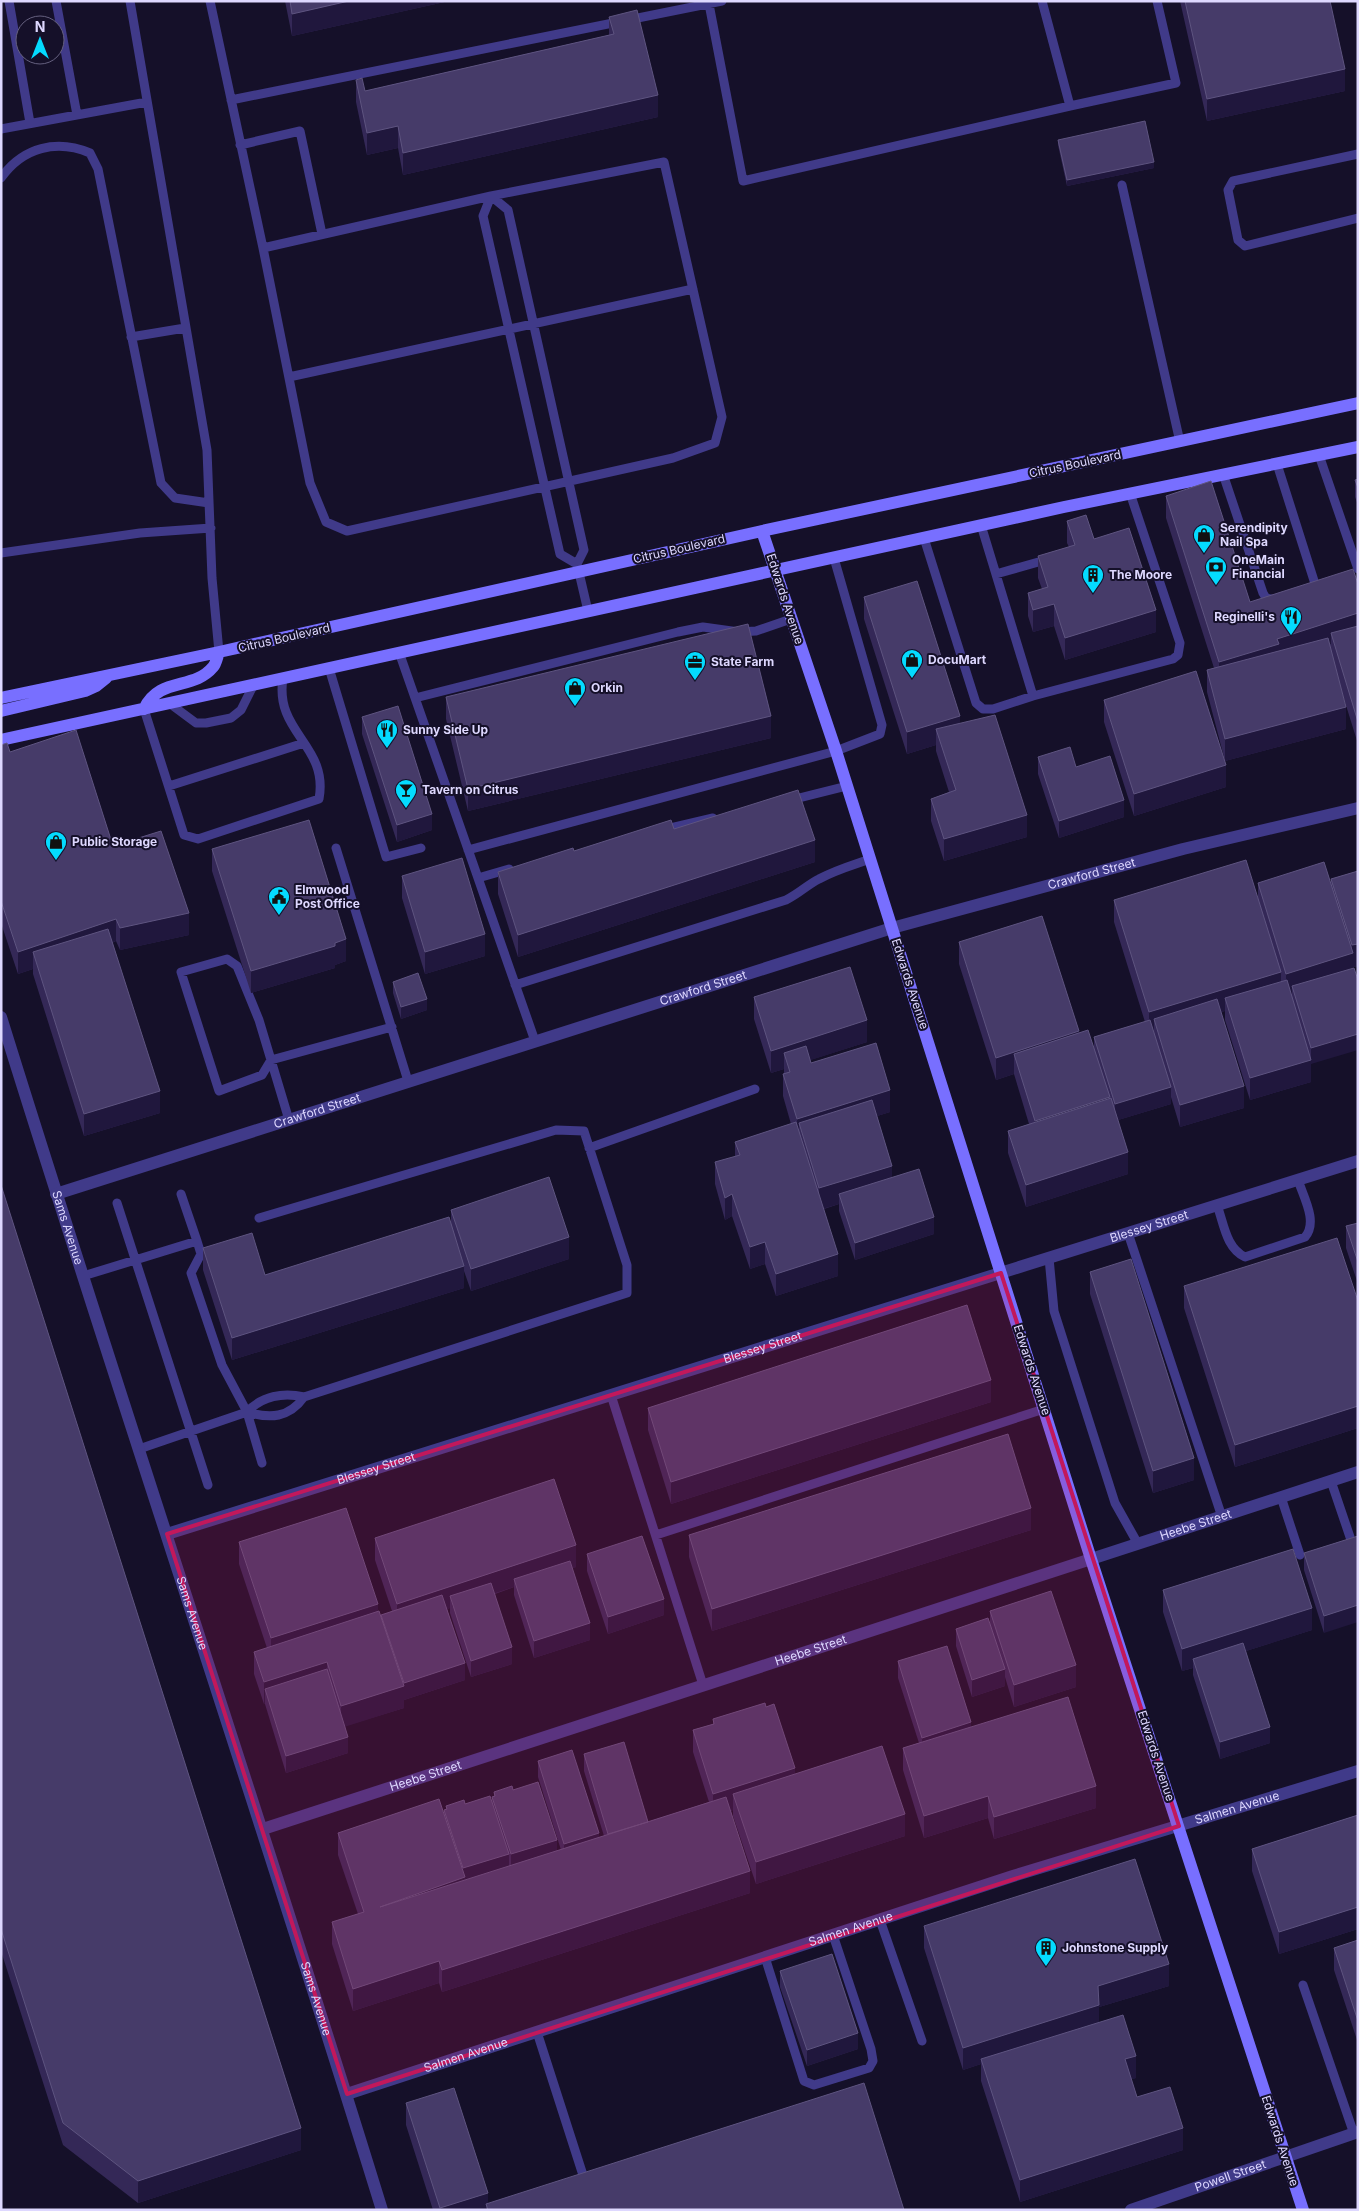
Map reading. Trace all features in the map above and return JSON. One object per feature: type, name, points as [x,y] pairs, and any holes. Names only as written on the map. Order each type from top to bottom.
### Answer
[{"type":"street","name":"Citrus Boulevard","points":[[1,698],[219,652],[578,568],[1358,403]]},
{"type":"street","points":[[1,740],[981,525],[1358,447]]},
{"type":"street","name":"Edwards Avenue","points":[[762,530],[836,751],[1092,1559],[1303,2210]]},
{"type":"street","points":[[144,709],[150,697],[158,691],[192,681],[214,667],[219,652]]},
{"type":"street","points":[[1,711],[85,691],[96,686],[108,676]]},
{"type":"street","name":"Crawford Street","points":[[56,1194],[535,1040],[892,928],[1183,849],[1358,808]]},
{"type":"street","name":"Sams Avenue","points":[[1,1017],[82,1276],[263,1829],[382,2210]]},
{"type":"street","name":"Blessey Street","points":[[167,1534],[1358,1161]]},
{"type":"street","name":"Heebe Street","points":[[263,1829],[1358,1472]]},
{"type":"street","name":"Salmen Avenue","points":[[347,2094],[1013,1876],[1358,1771]]},
{"type":"street","name":"Powell Street","points":[[1131,2210],[1148,2207],[1356,2133]]},
{"type":"lane","points":[[9,1],[30,124]]},
{"type":"lane","points":[[56,1],[77,115]]},
{"type":"lane","points":[[130,1],[207,450],[212,578],[219,652]]},
{"type":"lane","points":[[210,1],[263,248],[310,483],[326,522],[347,530],[673,458],[715,443],[722,417],[664,162],[491,196],[263,248]]},
{"type":"lane","points":[[231,100],[722,1]]},
{"type":"lane","points":[[1042,1],[1070,106]]},
{"type":"lane","points":[[709,4],[743,181],[1176,82],[1157,1]]},
{"type":"lane","points":[[1,129],[147,102]]},
{"type":"lane","points":[[240,144],[300,131],[322,234]]},
{"type":"lane","points":[[1,178],[11,164],[34,151],[48,146],[74,146],[90,153],[98,169],[161,483],[175,498],[209,502]]},
{"type":"lane","points":[[1358,154],[1233,181],[1228,190],[1238,240],[1245,246],[1358,218]]},
{"type":"lane","points":[[1122,185],[1180,442]]},
{"type":"lane","points":[[491,196],[508,210],[584,550],[578,568],[588,611]]},
{"type":"lane","points":[[491,196],[483,216],[544,486],[560,554],[578,568]]},
{"type":"lane","points":[[289,377],[693,289]]},
{"type":"lane","points":[[131,337],[185,328]]},
{"type":"lane","points":[[1319,455],[1358,569]]},
{"type":"lane","points":[[1277,464],[1320,586],[1297,594]]},
{"type":"lane","points":[[1224,474],[1263,593],[1266,598],[1271,600],[1288,597]]},
{"type":"lane","points":[[924,538],[976,703],[983,709],[993,709],[1033,696],[1173,659],[1178,655],[1180,644],[1139,535],[1130,493]]},
{"type":"lane","points":[[981,525],[1033,696]]},
{"type":"lane","points":[[1,553],[140,533],[211,528]]},
{"type":"lane","points":[[996,574],[1062,556]]},
{"type":"lane","points":[[468,850],[836,751],[880,734],[882,725],[834,558]]},
{"type":"lane","points":[[415,698],[678,632],[703,627],[739,632],[756,631],[791,619]]},
{"type":"lane","points":[[399,652],[535,1040]]},
{"type":"lane","points":[[329,668],[386,857],[420,848]]},
{"type":"lane","points":[[144,709],[184,835],[198,839],[319,799],[321,779],[311,752],[294,729],[283,707],[281,691],[283,678]]},
{"type":"lane","points":[[168,703],[196,723],[231,718],[241,710],[254,684]]},
{"type":"lane","points":[[168,786],[304,743]]},
{"type":"lane","points":[[778,803],[847,786]]},
{"type":"lane","points":[[653,832],[721,816]]},
{"type":"lane","points":[[336,848],[408,1081]]},
{"type":"lane","points":[[515,984],[786,900],[831,872],[870,859]]},
{"type":"lane","points":[[478,878],[515,868]]},
{"type":"lane","points":[[288,1120],[271,1060],[259,1020],[237,966],[227,959],[181,972],[220,1091],[262,1075],[271,1060],[392,1027]]},
{"type":"lane","points":[[589,1148],[755,1089]]},
{"type":"lane","points":[[139,1449],[247,1412],[254,1404],[275,1396],[289,1393],[304,1397],[627,1292],[627,1264],[584,1131],[556,1130],[259,1218]]},
{"type":"lane","points":[[1218,1205],[1231,1247],[1236,1253],[1245,1257],[1305,1238],[1311,1231],[1312,1223],[1298,1180]]},
{"type":"lane","points":[[181,1194],[201,1254],[191,1273],[222,1365],[247,1412],[262,1463]]},
{"type":"lane","points":[[117,1203],[208,1485]]},
{"type":"lane","points":[[1128,1233],[1222,1516]]},
{"type":"lane","points":[[82,1276],[197,1241]]},
{"type":"lane","points":[[1049,1258],[1054,1311],[1115,1503],[1138,1544]]},
{"type":"lane","points":[[612,1395],[703,1686]]},
{"type":"lane","points":[[247,1412],[266,1418],[295,1409],[304,1397]]},
{"type":"lane","points":[[656,1535],[1044,1409]]},
{"type":"lane","points":[[1331,1481],[1350,1537]]},
{"type":"lane","points":[[1281,1497],[1300,1555]]},
{"type":"lane","points":[[880,1920],[922,2041]]},
{"type":"lane","points":[[765,1957],[804,2081],[814,2085],[869,2068],[873,2061],[872,2049],[833,1935]]},
{"type":"lane","points":[[1304,1985],[1356,2133]]},
{"type":"lane","points":[[537,2032],[582,2172]]},
{"type":"highlighted area","points":[[1001,1273],[1179,1826],[347,2094],[167,1534]]},
{"type":"building","points":[[290,1],[349,1],[292,14]]},
{"type":"building","points":[[1185,1],[1330,1],[1345,69],[1207,99]]},
{"type":"building","points":[[637,10],[658,95],[403,153],[398,126],[367,133],[356,80],[362,78],[365,91],[614,34],[609,17]]},
{"type":"building","points":[[1145,121],[1154,162],[1067,180],[1058,140]]},
{"type":"building","points":[[1211,481],[1250,602],[1353,569],[1358,584],[1358,613],[1277,639],[1279,644],[1219,662],[1166,496]]},
{"type":"building","name":"The Moore","points":[[1086,515],[1094,539],[1129,528],[1156,610],[1065,638],[1054,604],[1033,610],[1028,593],[1048,587],[1038,556],[1075,545],[1067,521]]},
{"type":"building","name":"DocuMart","points":[[917,581],[960,716],[907,732],[864,597]]},
{"type":"building","points":[[748,624],[771,716],[468,789],[446,697]]},
{"type":"building","points":[[1358,626],[1358,722],[1331,633]]},
{"type":"building","points":[[1328,638],[1346,707],[1225,739],[1207,670]]},
{"type":"building","points":[[1196,671],[1226,765],[1134,794],[1104,700]]},
{"type":"building","points":[[398,706],[432,814],[397,825],[362,717]]},
{"type":"building","points":[[995,715],[1027,815],[944,839],[931,799],[956,790],[936,729]]},
{"type":"building","name":"Public Storage","points":[[76,730],[113,846],[161,831],[189,913],[120,928],[116,919],[18,952],[1,901],[1,745],[7,743],[10,752]]},
{"type":"building","points":[[1070,747],[1076,767],[1110,756],[1124,800],[1059,821],[1038,757]]},
{"type":"building","points":[[798,790],[815,840],[518,935],[498,872],[573,848],[574,851],[671,820],[674,829]]},
{"type":"building","name":"Elmwood Post Office","points":[[309,820],[346,939],[335,943],[335,946],[251,971],[212,849]]},
{"type":"building","points":[[462,858],[485,934],[425,952],[402,876]]},
{"type":"building","points":[[1246,860],[1281,972],[1149,1012],[1114,900]]},
{"type":"building","points":[[1324,862],[1353,953],[1286,974],[1258,883]]},
{"type":"building","points":[[1358,871],[1358,944],[1352,945],[1331,879]]},
{"type":"building","points":[[1042,916],[1079,1031],[996,1058],[959,942]]},
{"type":"building","points":[[108,929],[160,1091],[84,1114],[33,952]]},
{"type":"building","points":[[850,967],[867,1020],[771,1051],[754,997]]},
{"type":"building","points":[[1354,968],[1358,980],[1358,1034],[1311,1048],[1292,986]]},
{"type":"building","points":[[418,973],[427,999],[401,1007],[393,982]]},
{"type":"building","points":[[1287,980],[1311,1060],[1250,1078],[1225,998]]},
{"type":"building","points":[[1217,999],[1244,1086],[1180,1105],[1154,1019]]},
{"type":"building","points":[[1150,1020],[1171,1087],[1115,1104],[1094,1037]]},
{"type":"building","points":[[1088,1030],[1110,1097],[1035,1121],[1014,1054]]},
{"type":"building","points":[[876,1043],[890,1090],[797,1119],[783,1074],[790,1072],[784,1053],[806,1046],[811,1063]]},
{"type":"building","points":[[1111,1098],[1128,1152],[1026,1185],[1008,1131]]},
{"type":"building","points":[[872,1100],[892,1166],[819,1188],[799,1123]]},
{"type":"building","points":[[796,1122],[838,1254],[776,1274],[765,1242],[750,1247],[732,1194],[725,1198],[715,1162],[740,1155],[735,1142]]},
{"type":"building","points":[[919,1169],[934,1217],[855,1243],[839,1194]]},
{"type":"building","points":[[549,1177],[569,1237],[471,1269],[451,1210]]},
{"type":"building","points":[[1,1185],[301,2128],[138,2181],[63,2123],[1,1929]]},
{"type":"building","points":[[449,1217],[464,1266],[232,1338],[203,1248],[252,1233],[265,1275]]},
{"type":"building","points":[[1358,1223],[1358,1262],[1346,1226]]},
{"type":"building","points":[[1337,1238],[1358,1301],[1358,1406],[1235,1445],[1184,1286]]},
{"type":"building","points":[[1131,1259],[1194,1458],[1153,1471],[1090,1272]]},
{"type":"building","points":[[967,1305],[991,1380],[671,1482],[648,1408]]},
{"type":"building","points":[[1008,1434],[1031,1508],[712,1609],[689,1535]]},
{"type":"building","points":[[554,1479],[576,1545],[397,1604],[375,1538]]},
{"type":"building","points":[[346,1508],[378,1604],[271,1638],[239,1542]]},
{"type":"building","points":[[642,1536],[664,1599],[608,1617],[587,1554]]},
{"type":"building","points":[[1358,1536],[1358,1605],[1324,1616],[1304,1553]]},
{"type":"building","points":[[1293,1549],[1312,1608],[1182,1649],[1163,1590]]},
{"type":"building","points":[[570,1561],[590,1623],[534,1641],[514,1579]]},
{"type":"building","points":[[491,1583],[512,1647],[471,1661],[450,1596]]},
{"type":"building","points":[[1051,1591],[1076,1665],[1014,1685],[990,1611]]},
{"type":"building","points":[[442,1595],[465,1663],[404,1683],[381,1615]]},
{"type":"building","points":[[379,1611],[404,1686],[341,1706],[327,1662],[264,1682],[254,1652]]},
{"type":"building","points":[[988,1618],[1005,1669],[972,1680],[956,1629]]},
{"type":"building","points":[[1243,1643],[1270,1727],[1220,1742],[1193,1659]]},
{"type":"building","points":[[947,1646],[971,1722],[922,1738],[898,1661]]},
{"type":"building","points":[[327,1669],[348,1737],[286,1756],[265,1689]]},
{"type":"building","points":[[1068,1697],[1096,1786],[994,1817],[988,1796],[924,1816],[903,1748]]},
{"type":"building","points":[[765,1703],[766,1707],[774,1704],[795,1768],[713,1794],[693,1730],[714,1724],[713,1719]]},
{"type":"building","points":[[624,1742],[648,1822],[608,1834],[584,1754]]},
{"type":"building","points":[[882,1746],[905,1814],[756,1862],[733,1794]]},
{"type":"building","points":[[572,1750],[599,1833],[564,1844],[538,1761]]},
{"type":"building","points":[[538,1782],[557,1840],[511,1854],[492,1797],[495,1796],[494,1792],[512,1786],[513,1790]]},
{"type":"building","points":[[490,1796],[509,1854],[463,1868],[444,1810],[447,1809],[446,1806],[464,1800],[465,1804]]},
{"type":"building","points":[[726,1797],[750,1871],[442,1970],[439,1961],[353,1989],[332,1922],[364,1912],[338,1833],[439,1799],[465,1877],[380,1907]]},
{"type":"building","points":[[1358,1815],[1358,1907],[1279,1932],[1252,1849]]},
{"type":"building","name":"Johnstone Supply","points":[[1135,1859],[1169,1964],[1098,1986],[1099,2005],[963,2048],[924,1926]]},
{"type":"building","points":[[1358,1940],[1358,2021],[1334,1948]]},
{"type":"building","points":[[832,1954],[858,2033],[807,2050],[780,1971]]},
{"type":"building","points":[[1123,2015],[1136,2056],[1125,2059],[1137,2097],[1170,2087],[1183,2128],[1020,2180],[981,2059]]},
{"type":"building","points":[[864,2083],[904,2210],[488,2210],[486,2204]]},
{"type":"building","points":[[454,2088],[488,2193],[440,2208],[406,2103]]},
{"type":"place","name":"Serendipity Nail Spa","points":[[1204,554]]},
{"type":"place","name":"OneMain Financial","points":[[1216,586]]},
{"type":"place","name":"The Moore","points":[[1093,594]]},
{"type":"place","name":"Reginelli's","points":[[1291,636]]},
{"type":"place","name":"DocuMart","points":[[912,679]]},
{"type":"place","name":"State Farm","points":[[695,681]]},
{"type":"place","name":"Orkin","points":[[575,707]]},
{"type":"place","name":"Sunny Side Up","points":[[387,749]]},
{"type":"place","name":"Tavern on Citrus","points":[[406,809]]},
{"type":"place","name":"Public Storage","points":[[56,861]]},
{"type":"place","name":"Elmwood Post Office","points":[[279,916]]},
{"type":"place","name":"Johnstone Supply","points":[[1046,1967]]}]
